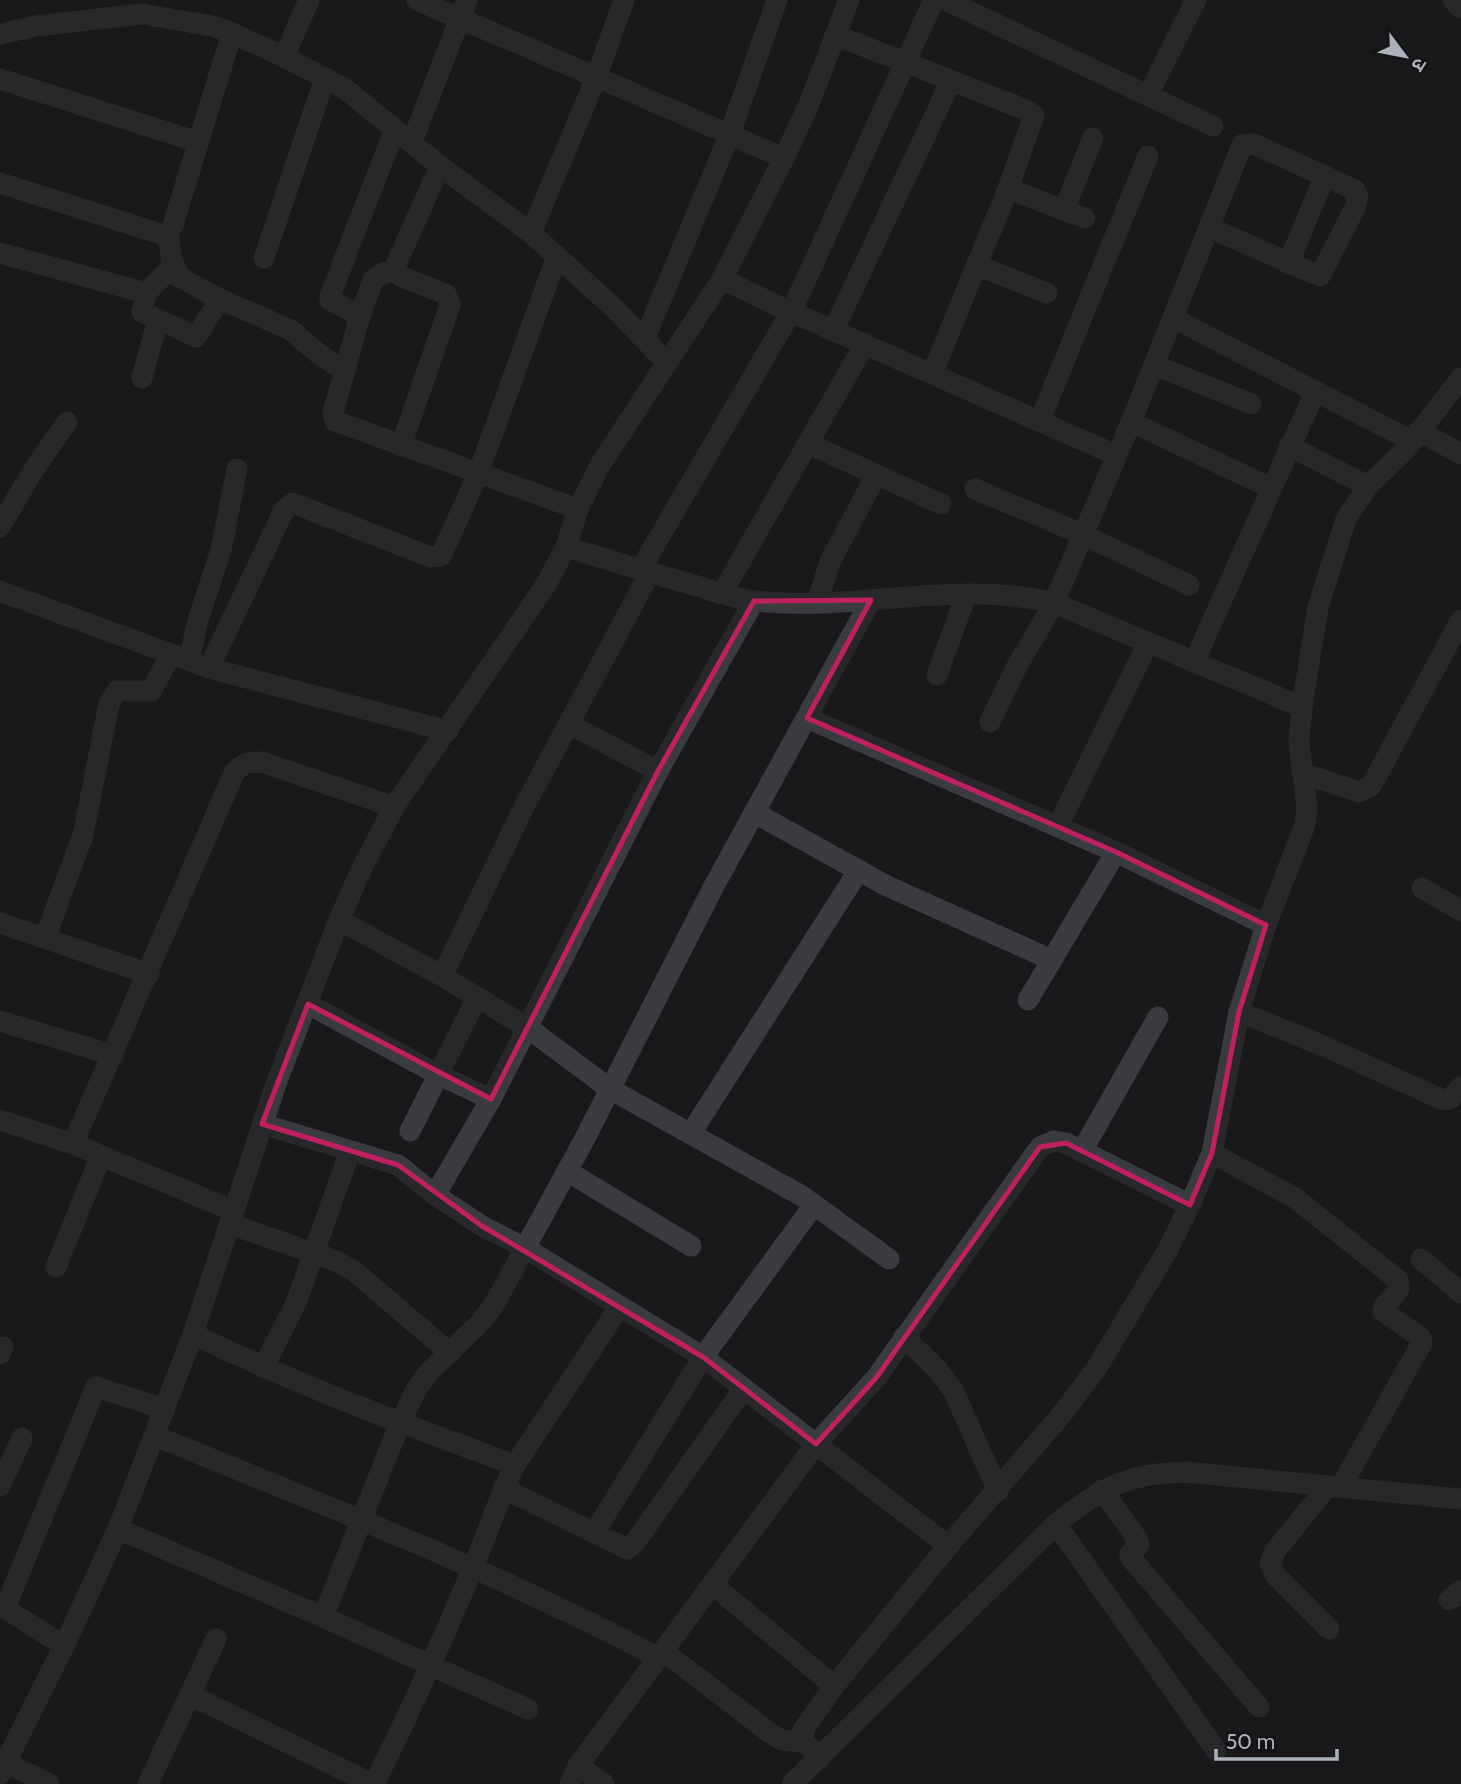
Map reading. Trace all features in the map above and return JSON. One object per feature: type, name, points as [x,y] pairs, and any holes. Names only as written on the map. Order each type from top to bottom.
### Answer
[{"type":"street","points":[[284,57],[309,0]]},
{"type":"street","points":[[417,0],[464,9],[596,79],[784,159]]},
{"type":"street","points":[[531,233],[596,79],[624,0]]},
{"type":"street","points":[[645,338],[729,136],[777,0]]},
{"type":"street","points":[[49,1784],[2,1766],[64,1646],[118,1529],[155,1436],[262,1124],[338,920],[394,807],[535,602],[566,547],[578,509],[618,436],[722,279],[784,159],[849,0]]},
{"type":"street","points":[[442,976],[525,805],[645,572],[791,312],[934,0]]},
{"type":"street","points":[[945,0],[1213,126]]},
{"type":"street","points":[[1148,95],[1196,0]]},
{"type":"street","points":[[1453,0],[1461,8]]},
{"type":"street","points":[[412,142],[464,9]]},
{"type":"street","points":[[4,30],[142,14],[195,22],[232,33],[284,57],[344,88],[440,166],[531,233],[645,338],[667,363]]},
{"type":"street","points":[[232,33],[173,225],[168,233],[174,265],[179,277],[220,299],[291,330],[320,355],[344,370]]},
{"type":"street","points":[[835,35],[1024,109],[1034,116],[1008,189],[932,374]]},
{"type":"street","points":[[264,258],[325,78]]},
{"type":"street","points":[[0,79],[198,142]]},
{"type":"street","points":[[833,331],[951,81]]},
{"type":"street","points":[[360,316],[333,304],[330,296],[395,129]]},
{"type":"street","points":[[1064,210],[1093,138]]},
{"type":"street","points":[[990,722],[1017,666],[1054,603],[1084,536],[1242,145],[1254,144],[1355,190],[1358,197],[1320,276],[1210,228]]},
{"type":"street","points":[[1040,420],[1148,156]]},
{"type":"street","points":[[401,446],[450,305],[446,294],[402,277],[396,271],[396,262],[440,166]]},
{"type":"street","points":[[1288,264],[1325,176]]},
{"type":"street","points":[[0,183],[161,234],[168,233]]},
{"type":"street","points":[[1008,189],[1085,218]]},
{"type":"street","points":[[0,253],[146,293]]},
{"type":"street","points":[[45,939],[83,835],[108,704],[117,691],[151,691],[190,661],[288,505],[297,503],[430,557],[441,556],[478,474],[557,256]]},
{"type":"street","points":[[174,265],[146,293],[142,312],[196,337],[220,299]]},
{"type":"street","points":[[976,265],[1048,293]]},
{"type":"street","points":[[396,271],[382,273],[373,280],[332,413],[335,422],[578,509]]},
{"type":"street","points":[[722,279],[833,331],[1116,454]]},
{"type":"street","points":[[1173,318],[1315,392],[1461,454]]},
{"type":"street","points":[[142,378],[158,319]]},
{"type":"street","points":[[722,593],[865,344]]},
{"type":"street","points":[[1154,365],[1251,404]]},
{"type":"street","points":[[804,1742],[803,1730],[834,1686],[948,1546],[1063,1413],[1096,1369],[1166,1253],[1190,1205],[1212,1153],[1239,1012],[1266,925],[1306,825],[1307,807],[1299,743],[1301,707],[1318,607],[1346,519],[1368,486],[1416,436],[1461,379]]},
{"type":"street","points":[[1194,662],[1315,392]]},
{"type":"street","points":[[0,527],[34,469],[67,422]]},
{"type":"street","points":[[1131,422],[1271,488]]},
{"type":"street","points":[[807,443],[941,504]]},
{"type":"street","points":[[1289,446],[1368,486]]},
{"type":"street","points":[[190,661],[198,620],[221,550],[237,469]]},
{"type":"street","points":[[817,603],[830,562],[876,475]]},
{"type":"street","points":[[975,489],[1189,585]]},
{"type":"street","points":[[566,547],[645,572],[754,601],[817,603],[1006,595],[1054,603],[1301,707]]},
{"type":"street","points":[[0,591],[190,661],[448,731]]},
{"type":"street","points":[[937,674],[966,595]]},
{"type":"street","points":[[323,1617],[400,1423],[422,1379],[487,1315],[567,1171],[714,886],[871,600]]},
{"type":"street","points":[[435,1195],[491,1099],[658,771],[754,601]]},
{"type":"street","points":[[1302,773],[1359,792],[1371,786],[1461,620]]},
{"type":"street","points":[[1058,826],[1148,643]]},
{"type":"street","points":[[807,718],[1116,852],[1266,925]]},
{"type":"street","points":[[569,724],[658,771]]},
{"type":"street","points":[[73,1144],[234,773],[241,765],[262,762],[394,807]]},
{"type":"street","points":[[755,813],[885,885],[1052,960]]},
{"type":"street","points":[[1028,1000],[1116,852]]},
{"type":"street","points":[[691,1133],[859,870]]},
{"type":"street","points":[[1422,888],[1461,911]]},
{"type":"street","points":[[338,920],[442,976],[528,1028],[610,1089],[814,1205],[889,1259]]},
{"type":"street","points":[[0,923],[149,974]]},
{"type":"street","points":[[410,1131],[477,998]]},
{"type":"street","points":[[308,1004],[439,1075],[491,1099]]},
{"type":"street","points":[[1239,1012],[1326,1047],[1443,1100],[1451,1099],[1461,1087]]},
{"type":"street","points":[[1082,1151],[1158,1017]]},
{"type":"street","points":[[0,1021],[113,1055]]},
{"type":"street","points":[[0,1120],[73,1144],[336,1261],[354,1271],[450,1353]]},
{"type":"street","points":[[262,1124],[398,1165],[435,1195],[482,1226],[525,1248],[703,1357],[948,1546]]},
{"type":"street","points":[[604,1784],[574,1775],[816,1444],[870,1385],[1040,1147],[1054,1141],[1066,1143],[1190,1205]]},
{"type":"street","points":[[263,1368],[296,1303],[350,1152]]},
{"type":"street","points":[[1212,1153],[1295,1198],[1398,1280],[1399,1289],[1384,1307],[1384,1312],[1422,1338],[1422,1343],[1334,1488],[1276,1550],[1270,1563],[1275,1576],[1329,1629]]},
{"type":"street","points":[[56,1267],[101,1156]]},
{"type":"street","points":[[567,1171],[691,1246]]},
{"type":"street","points":[[594,1533],[703,1357],[814,1205]]},
{"type":"street","points":[[1421,1259],[1461,1293]]},
{"type":"street","points":[[190,1695],[373,1784],[407,1718],[473,1569],[503,1488],[515,1465],[620,1306]]},
{"type":"street","points":[[192,1334],[263,1368],[400,1423],[515,1465]]},
{"type":"street","points":[[904,1337],[939,1370],[953,1390],[998,1491]]},
{"type":"street","points":[[64,1646],[3,1606],[96,1387],[165,1409]]},
{"type":"street","points":[[503,1488],[623,1548],[632,1547],[744,1388]]},
{"type":"street","points":[[155,1436],[473,1569],[661,1655],[770,1733],[782,1740],[804,1742],[820,1758]]},
{"type":"street","points":[[0,1486],[22,1438]]},
{"type":"street","points":[[792,1784],[1056,1524],[1102,1490],[1143,1475],[1186,1472],[1461,1499]]},
{"type":"street","points":[[1102,1490],[1138,1539],[1139,1545],[1130,1554],[1130,1558],[1259,1707]]},
{"type":"street","points":[[1056,1524],[1216,1750]]},
{"type":"street","points":[[118,1529],[528,1709]]},
{"type":"street","points":[[712,1584],[834,1686]]},
{"type":"street","points":[[148,1784],[216,1639]]},
{"type":"highlighted area","points":[[871,600],[807,718],[1116,852],[1266,925],[1239,1012],[1212,1153],[1190,1205],[1066,1143],[1040,1147],[876,1378],[816,1444],[703,1357],[482,1226],[398,1165],[262,1124],[308,1004],[491,1099],[658,771],[754,601]]}]
